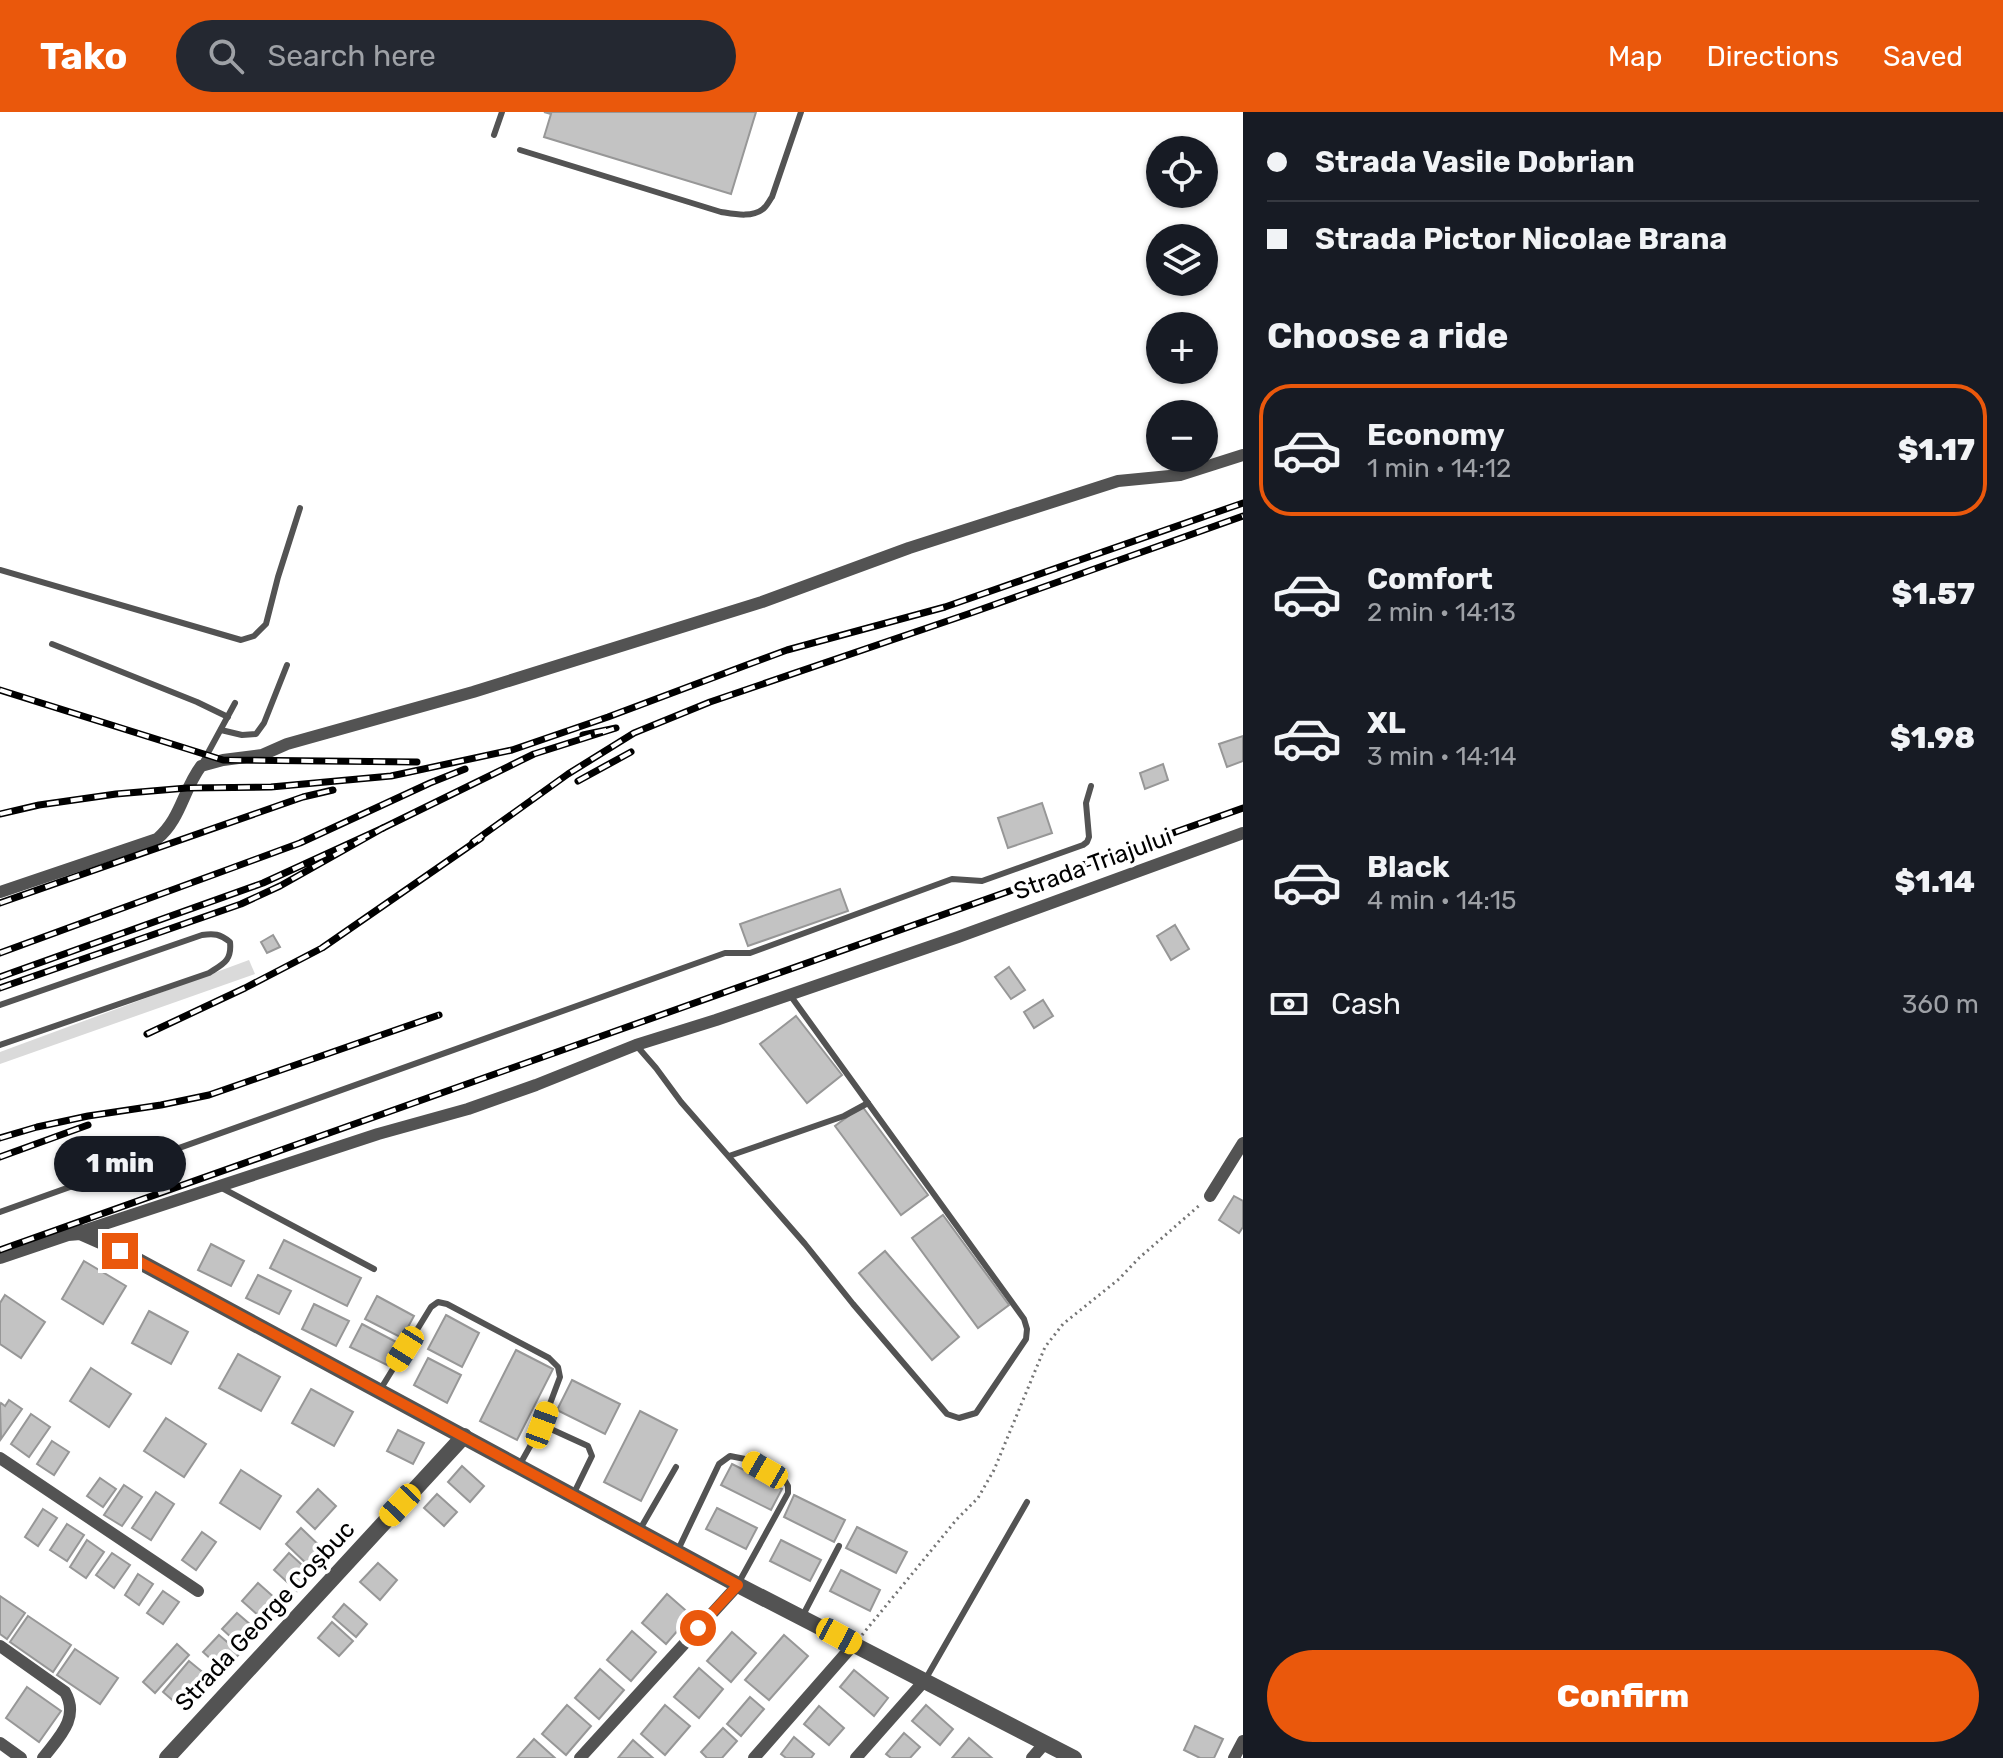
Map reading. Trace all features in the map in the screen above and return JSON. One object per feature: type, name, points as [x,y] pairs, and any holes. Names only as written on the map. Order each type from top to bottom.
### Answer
[{"type":"street","points":[[0,892],[157,839],[169,829],[187,788],[201,766],[262,755],[287,744],[473,692],[762,602],[909,548],[1118,481],[1180,475],[1243,455]]},
{"type":"street","name":"Strada Triajului","points":[[80,1232],[378,1134],[468,1109],[636,1045],[958,937],[1243,833]]},
{"type":"street","points":[[1210,1196],[1243,1143]]},
{"type":"street","points":[[0,1256],[68,1233],[80,1232],[105,1243],[738,1585],[1074,1758]]},
{"type":"street","name":"Strada George Coșbuc","points":[[167,1758],[464,1436]]},
{"type":"street","points":[[0,1458],[198,1591]]},
{"type":"street","points":[[580,1758],[738,1585]]},
{"type":"street","points":[[754,1758],[854,1644]]},
{"type":"street","points":[[0,1646],[65,1692],[71,1702],[66,1727],[43,1758]]},
{"type":"street","points":[[856,1758],[925,1680]]},
{"type":"street","points":[[1234,1758],[1243,1741]]},
{"type":"street","points":[[0,1743],[21,1758]]},
{"type":"street","points":[[1032,1758],[1045,1743]]},
{"type":"lane","points":[[494,135],[502,112]]},
{"type":"lane","points":[[520,150],[721,212],[752,214],[763,209],[772,197],[801,112]]},
{"type":"lane","points":[[0,570],[241,640],[254,636],[266,624],[300,508]]},
{"type":"lane","points":[[52,644],[228,717]]},
{"type":"lane","points":[[221,730],[242,735],[256,734],[264,723],[287,665]]},
{"type":"lane","points":[[201,766],[235,703]]},
{"type":"lane","points":[[0,1212],[725,953],[750,953],[952,879],[982,881],[1083,845],[1089,837],[1086,803],[1091,786]]},
{"type":"lane","points":[[0,1005],[202,935],[222,935],[230,942],[229,959],[209,973],[0,1045]]},
{"type":"lane","points":[[636,1045],[947,1414],[959,1418],[976,1413],[1026,1339],[1024,1319],[790,995]]},
{"type":"lane","points":[[729,1156],[844,1116],[868,1103]]},
{"type":"lane","points":[[220,1187],[374,1269]]},
{"type":"lane","points":[[380,1390],[431,1307],[438,1302],[549,1358],[558,1367],[560,1377],[542,1425],[519,1466]]},
{"type":"lane","points":[[542,1425],[591,1450],[592,1456],[572,1495]]},
{"type":"lane","points":[[677,1552],[719,1464],[730,1456],[745,1459],[785,1481],[788,1493],[738,1585]]},
{"type":"lane","points":[[639,1531],[676,1467]]},
{"type":"lane","points":[[925,1680],[1027,1502]]},
{"type":"lane","points":[[802,1617],[839,1546]]},
{"type":"path","points":[[854,1644],[957,1519],[978,1498],[994,1470],[1045,1347],[1063,1324],[1119,1279],[1210,1196]]},
{"type":"shaded area","points":[[249,960],[255,974],[0,1064],[0,1052]]},
{"type":"building","points":[[544,112],[756,112],[731,194],[544,137],[551,114]]},
{"type":"building","points":[[1243,736],[1243,761],[1227,767],[1219,744]]},
{"type":"building","points":[[1163,764],[1168,780],[1145,789],[1140,773]]},
{"type":"building","points":[[1042,803],[1052,833],[1008,848],[998,818]]},
{"type":"building","points":[[840,889],[848,911],[748,946],[740,924]]},
{"type":"building","points":[[1175,925],[1189,949],[1171,960],[1157,936]]},
{"type":"building","points":[[273,935],[280,947],[267,953],[261,942]]},
{"type":"building","points":[[1009,967],[1025,990],[1011,999],[995,977]]},
{"type":"building","points":[[1043,1000],[1053,1016],[1034,1028],[1024,1012]]},
{"type":"building","points":[[796,1016],[842,1075],[807,1103],[760,1044]]},
{"type":"building","points":[[862,1106],[928,1195],[901,1215],[835,1126]]},
{"type":"building","points":[[1234,1196],[1243,1201],[1243,1227],[1239,1233],[1219,1220]]},
{"type":"building","points":[[943,1215],[1009,1305],[978,1328],[912,1238]]},
{"type":"building","points":[[284,1240],[361,1278],[347,1306],[270,1268]]},
{"type":"building","points":[[211,1244],[244,1261],[231,1286],[198,1270]]},
{"type":"building","points":[[885,1251],[959,1337],[932,1360],[859,1273]]},
{"type":"building","points":[[84,1261],[126,1286],[103,1324],[62,1299]]},
{"type":"building","points":[[258,1275],[291,1291],[279,1314],[246,1298]]},
{"type":"building","points":[[5,1295],[45,1322],[21,1358],[0,1344],[0,1303]]},
{"type":"building","points":[[377,1296],[414,1316],[402,1338],[365,1319]]},
{"type":"building","points":[[314,1304],[349,1321],[336,1346],[302,1329]]},
{"type":"building","points":[[149,1311],[188,1332],[171,1364],[132,1343]]},
{"type":"building","points":[[446,1315],[479,1333],[462,1367],[428,1349]]},
{"type":"building","points":[[362,1324],[400,1344],[389,1366],[350,1347]]},
{"type":"building","points":[[516,1350],[553,1369],[517,1440],[480,1421]]},
{"type":"building","points":[[238,1354],[280,1377],[261,1411],[219,1388]]},
{"type":"building","points":[[428,1358],[461,1375],[447,1403],[414,1385]]},
{"type":"building","points":[[91,1368],[131,1394],[109,1427],[70,1401]]},
{"type":"building","points":[[572,1380],[620,1404],[605,1434],[557,1410]]},
{"type":"building","points":[[311,1389],[353,1412],[334,1446],[292,1423]]},
{"type":"building","points":[[9,1400],[22,1409],[1,1439],[0,1405],[5,1406]]},
{"type":"building","points":[[640,1411],[677,1430],[641,1501],[604,1482]]},
{"type":"building","points":[[31,1414],[50,1427],[29,1457],[11,1444]]},
{"type":"building","points":[[166,1418],[206,1444],[184,1477],[144,1451]]},
{"type":"building","points":[[398,1430],[424,1443],[413,1464],[387,1451]]},
{"type":"building","points":[[52,1441],[69,1452],[54,1475],[37,1464]]},
{"type":"building","points":[[732,1464],[782,1489],[771,1510],[721,1485]]},
{"type":"building","points":[[462,1466],[484,1486],[470,1502],[448,1482]]},
{"type":"building","points":[[241,1470],[281,1496],[260,1529],[220,1503]]},
{"type":"building","points":[[100,1478],[116,1489],[103,1507],[87,1496]]},
{"type":"building","points":[[124,1485],[142,1497],[122,1526],[104,1515]]},
{"type":"building","points":[[318,1489],[336,1506],[315,1529],[297,1512]]},
{"type":"building","points":[[156,1492],[174,1504],[151,1540],[132,1528]]},
{"type":"building","points":[[437,1494],[457,1512],[444,1526],[424,1508]]},
{"type":"building","points":[[794,1495],[845,1520],[834,1542],[784,1517]]},
{"type":"building","points":[[717,1508],[757,1528],[746,1549],[706,1529]]},
{"type":"building","points":[[43,1509],[57,1518],[38,1546],[25,1537]]},
{"type":"building","points":[[67,1524],[84,1535],[67,1561],[50,1550]]},
{"type":"building","points":[[857,1527],[907,1552],[896,1573],[846,1548]]},
{"type":"building","points":[[301,1528],[326,1552],[311,1568],[286,1544]]},
{"type":"building","points":[[202,1532],[216,1542],[196,1570],[182,1560]]},
{"type":"building","points":[[87,1540],[104,1552],[86,1578],[70,1567]]},
{"type":"building","points":[[781,1540],[821,1560],[810,1581],[770,1561]]},
{"type":"building","points":[[112,1553],[130,1565],[114,1588],[96,1575]]},
{"type":"building","points":[[289,1553],[312,1574],[297,1591],[274,1570]]},
{"type":"building","points":[[378,1563],[397,1580],[380,1600],[360,1582]]},
{"type":"building","points":[[841,1570],[880,1590],[870,1611],[830,1591]]},
{"type":"building","points":[[138,1574],[153,1584],[139,1605],[125,1595]]},
{"type":"building","points":[[258,1583],[285,1607],[269,1625],[242,1601]]},
{"type":"building","points":[[163,1591],[179,1602],[163,1624],[147,1613]]},
{"type":"building","points":[[667,1594],[691,1615],[666,1644],[642,1623]]},
{"type":"building","points":[[0,1596],[25,1613],[7,1639],[0,1634]]},
{"type":"building","points":[[344,1604],[367,1624],[356,1637],[333,1617]]},
{"type":"building","points":[[237,1613],[259,1632],[244,1649],[222,1629]]},
{"type":"building","points":[[28,1616],[71,1645],[53,1672],[10,1642]]},
{"type":"building","points":[[332,1622],[353,1641],[339,1656],[318,1638]]},
{"type":"building","points":[[632,1631],[656,1652],[631,1681],[607,1660]]},
{"type":"building","points":[[732,1632],[756,1653],[731,1682],[707,1661]]},
{"type":"building","points":[[219,1635],[240,1653],[224,1671],[203,1652]]},
{"type":"building","points":[[784,1635],[808,1656],[769,1700],[745,1680]]},
{"type":"building","points":[[177,1644],[189,1655],[155,1693],[143,1682]]},
{"type":"building","points":[[75,1649],[118,1678],[100,1704],[57,1675]]},
{"type":"building","points":[[189,1661],[211,1679],[184,1710],[163,1692]]},
{"type":"building","points":[[699,1668],[723,1689],[699,1718],[674,1697]]},
{"type":"building","points":[[600,1669],[624,1690],[599,1719],[575,1698]]},
{"type":"building","points":[[854,1670],[888,1698],[874,1716],[840,1687]]},
{"type":"building","points":[[27,1687],[61,1711],[39,1742],[6,1718]]},
{"type":"building","points":[[750,1697],[764,1709],[741,1736],[727,1724]]},
{"type":"building","points":[[567,1705],[591,1726],[566,1755],[542,1734]]},
{"type":"building","points":[[665,1705],[690,1726],[665,1755],[641,1734]]},
{"type":"building","points":[[926,1705],[953,1729],[940,1745],[912,1721]]},
{"type":"building","points":[[819,1706],[844,1728],[829,1745],[804,1724]]},
{"type":"building","points":[[1195,1726],[1223,1739],[1214,1758],[1200,1758],[1184,1750]]},
{"type":"building","points":[[723,1728],[737,1741],[722,1758],[707,1758],[701,1752]]},
{"type":"building","points":[[904,1733],[920,1747],[910,1758],[891,1758],[886,1754]]},
{"type":"building","points":[[794,1737],[814,1754],[811,1758],[786,1758],[781,1754]]},
{"type":"building","points":[[969,1738],[992,1758],[952,1758]]},
{"type":"building","points":[[534,1739],[555,1758],[517,1758]]},
{"type":"building","points":[[633,1740],[653,1758],[618,1758]]},
{"type":"railway","points":[[0,814],[116,794],[187,788],[271,787],[391,776],[512,750],[787,650],[945,607],[1243,503]]},
{"type":"railway","points":[[473,842],[568,774],[634,733],[710,702],[1243,516]]},
{"type":"railway","points":[[0,690],[223,760],[417,762]]},
{"type":"railway","points":[[383,828],[534,754],[616,728],[583,735]]},
{"type":"railway","points":[[578,781],[631,752]]},
{"type":"railway","points":[[0,953],[300,843],[465,769]]},
{"type":"railway","points":[[0,903],[303,797],[333,790]]},
{"type":"railway","points":[[0,1250],[1243,808]]},
{"type":"railway","points":[[0,977],[263,883],[383,828],[280,886],[241,904],[0,988]]},
{"type":"railway","points":[[147,1034],[322,948],[481,838]]},
{"type":"railway","points":[[0,1138],[88,1116],[209,1095],[439,1015]]},
{"type":"railway","points":[[0,1157],[88,1125]]},
{"type":"route","points":[[120,1251],[738,1585],[698,1628]]}]
